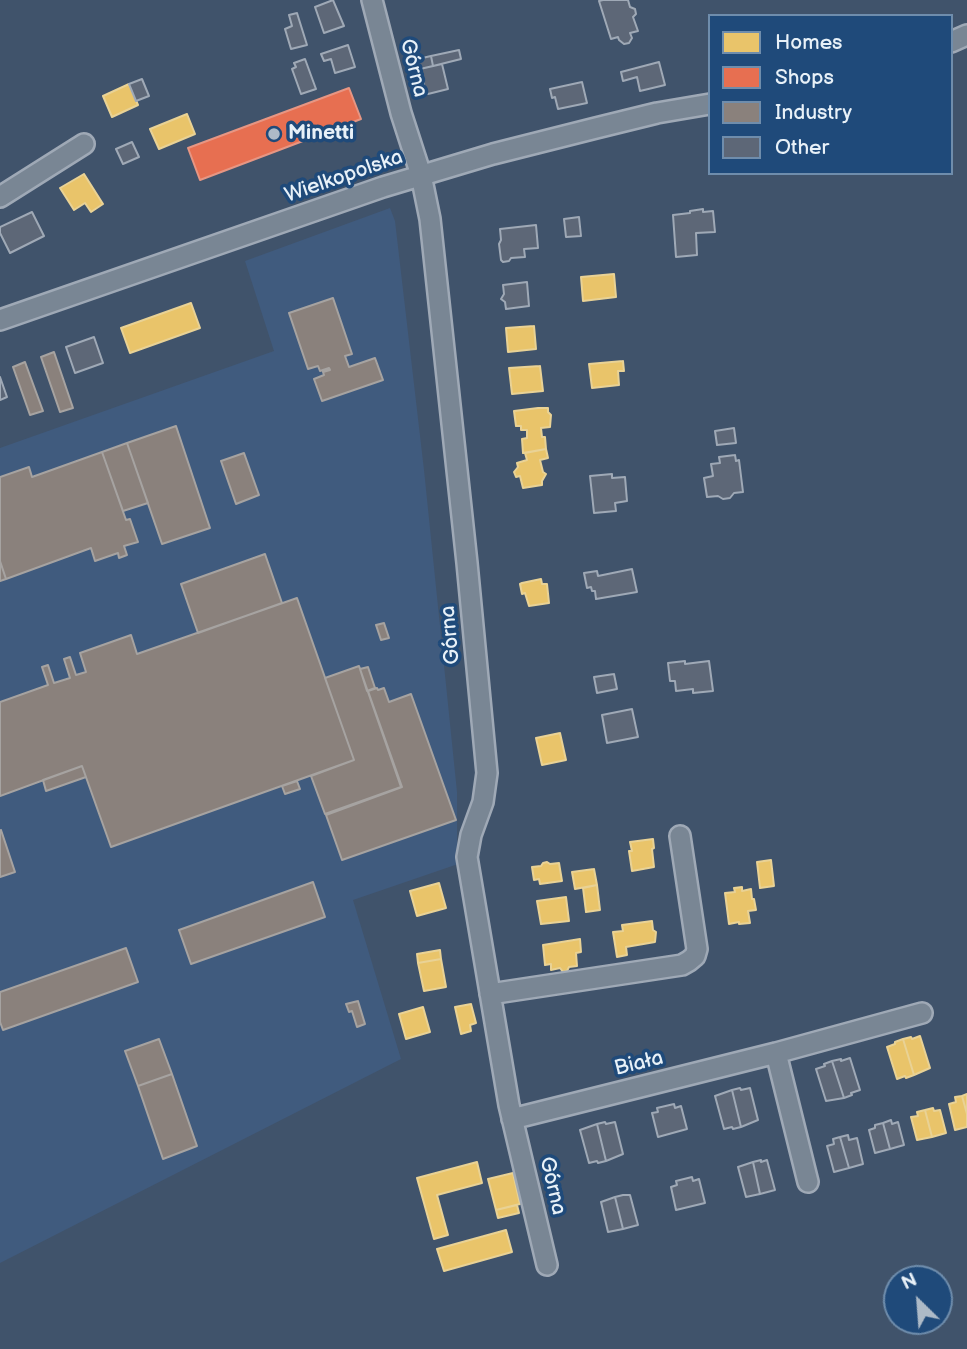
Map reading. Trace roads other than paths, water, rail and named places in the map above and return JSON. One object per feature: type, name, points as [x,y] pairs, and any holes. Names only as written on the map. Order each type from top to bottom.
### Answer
[{"type":"street","name":"Górna","points":[[372,0],[401,113],[421,175],[430,219],[487,773],[483,802],[471,835],[467,857],[512,1119],[547,1265]]},
{"type":"street","name":"Wielkopolska","points":[[0,320],[421,175],[657,113],[708,104]]},
{"type":"street","points":[[0,197],[83,144]]},
{"type":"street","points":[[490,994],[682,965],[689,961],[695,956],[697,949],[680,836]]},
{"type":"street","name":"Biała","points":[[512,1119],[776,1053],[922,1013]]},
{"type":"street","points":[[776,1053],[808,1182]]},
{"type":"place","name":"Minetti","points":[[274,134]]}]
